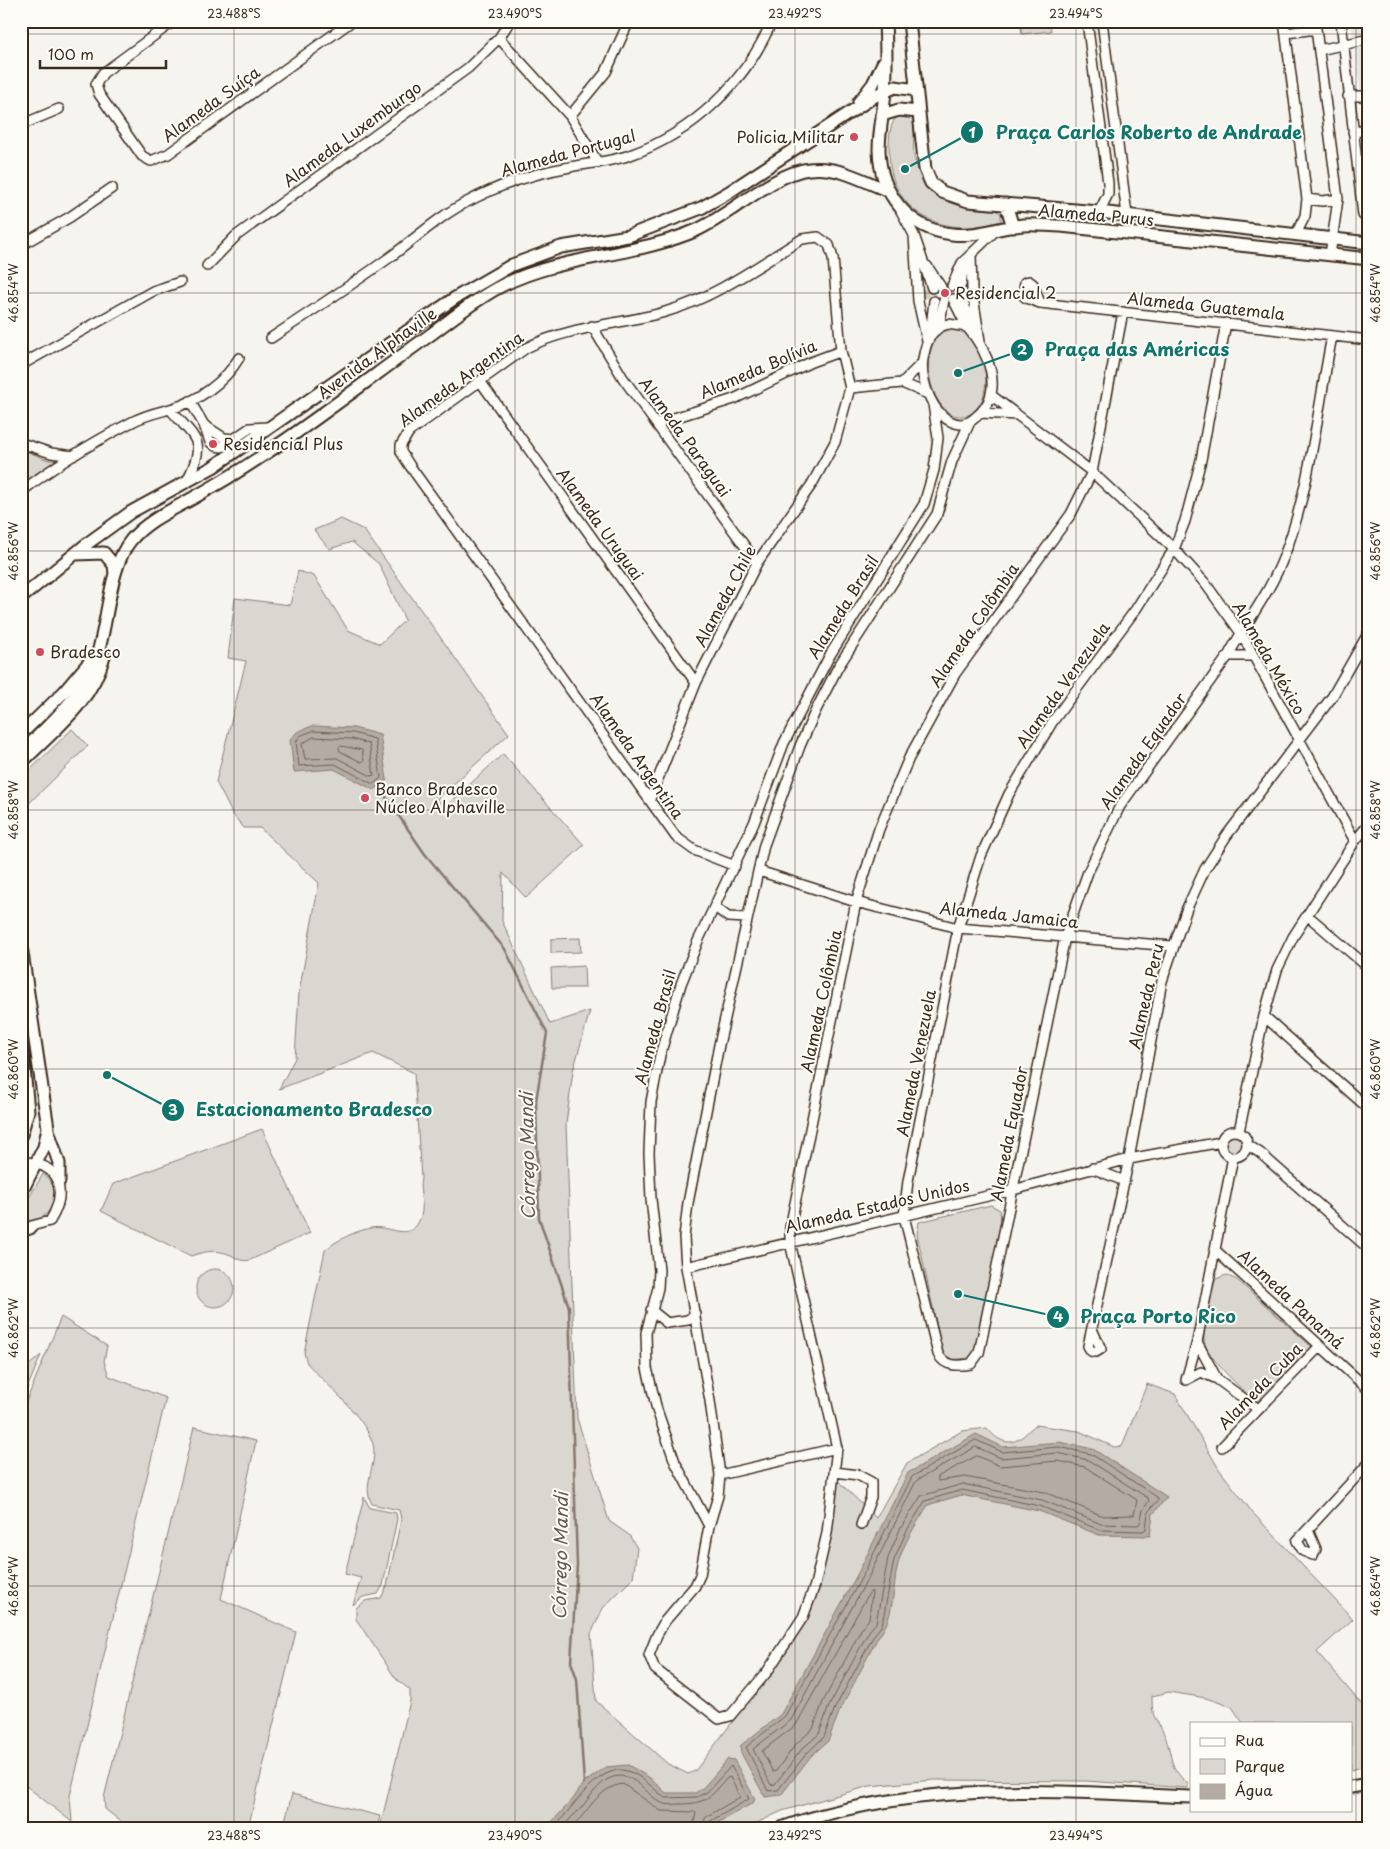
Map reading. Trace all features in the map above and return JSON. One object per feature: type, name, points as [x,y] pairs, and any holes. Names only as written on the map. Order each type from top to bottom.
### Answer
[{"type":"main road","name":"Alameda Purus","points":[[885,21],[885,91],[879,152],[882,174],[888,191],[901,211],[910,219],[928,228],[951,234],[974,234],[1023,225],[1061,226],[1369,259]]},
{"type":"main road","name":"Alameda Purus","points":[[909,21],[921,150],[925,169],[931,183],[942,192],[961,199],[1127,215],[1369,243]]},
{"type":"main road","points":[[845,115],[873,84],[882,67],[886,51]]},
{"type":"main road","points":[[845,115],[885,91],[902,87],[916,90]]},
{"type":"main road","points":[[882,115],[899,110],[918,112]]},
{"type":"main road","name":"Avenida Alphaville","points":[[21,598],[75,554],[132,512],[212,467],[455,298],[512,265],[561,247],[628,236],[701,208],[729,192],[845,115]]},
{"type":"main road","name":"Avenida Alphaville","points":[[21,752],[72,699],[88,678],[99,651],[115,578],[129,541],[146,525],[277,446],[468,307],[503,285],[534,273],[625,252],[697,230],[780,180],[809,169],[827,169],[845,173],[888,191]]},
{"type":"main road","points":[[1006,204],[1013,227]]},
{"type":"main road","points":[[268,427],[275,434],[277,446]]},
{"type":"main road","points":[[75,554],[104,553],[114,565],[115,578]]},
{"type":"main road","points":[[21,763],[75,710],[91,690],[100,674],[105,652],[107,613]]},
{"type":"main road","points":[[21,734],[64,692],[99,651]]},
{"type":"main road","points":[[21,946],[25,992],[48,1128],[58,1163],[59,1182]]},
{"type":"main road","points":[[21,1036],[28,1111],[21,1135]]},
{"type":"main road","points":[[21,1193],[44,1147],[48,1128]]},
{"type":"main road","points":[[1352,1787],[1369,1784]]},
{"type":"main road","points":[[781,1828],[844,1809],[915,1796],[996,1791],[1190,1798]]},
{"type":"street","name":"Alameda Suíça","points":[[174,21],[103,73],[96,84],[99,94],[142,156],[151,161],[168,154],[352,21]]},
{"type":"street","name":"Alameda Luxemburgo","points":[[206,266],[236,236],[468,68],[499,38],[510,21]]},
{"type":"street","points":[[570,116],[606,72],[630,21]]},
{"type":"street","name":"Alameda Portugal","points":[[271,338],[361,278],[464,203],[499,186],[538,174],[598,163],[639,151],[665,139],[698,117],[736,82],[764,40],[772,21]]},
{"type":"street","points":[[1087,21],[1107,176],[1108,194],[1099,212]]},
{"type":"street","points":[[1102,21],[1127,215]]},
{"type":"street","points":[[1284,21],[1307,199],[1305,216],[1296,234]]},
{"type":"street","points":[[1341,21],[1348,96],[1359,172],[1365,196],[1365,217]]},
{"type":"street","points":[[1286,33],[1316,25],[1338,199],[1330,255]]},
{"type":"street","points":[[499,38],[570,116],[598,163]]},
{"type":"street","points":[[1319,50],[1369,39]]},
{"type":"street","points":[[1092,59],[1108,64]]},
{"type":"street","points":[[1094,71],[1108,64]]},
{"type":"street","points":[[1348,96],[1369,96]]},
{"type":"street","points":[[21,125],[59,109]]},
{"type":"street","points":[[1353,132],[1369,130]]},
{"type":"street","points":[[1359,172],[1369,170]]},
{"type":"street","points":[[1107,176],[1114,178],[1122,175]]},
{"type":"street","points":[[21,245],[70,217],[112,188]]},
{"type":"street","points":[[1307,199],[1322,201],[1338,199]]},
{"type":"street","points":[[901,211],[914,236],[932,288]]},
{"type":"street","points":[[968,258],[956,286],[954,277],[968,258],[995,231]]},
{"type":"street","points":[[914,236],[918,302],[928,339]]},
{"type":"street","name":"Alameda Argentina","points":[[735,866],[694,850],[676,837],[650,798],[401,452],[402,441],[409,432],[540,341],[592,326],[664,312],[695,302],[720,290],[802,239],[818,237],[829,245],[833,258],[841,351],[850,388]]},
{"type":"street","points":[[919,252],[932,288]]},
{"type":"street","points":[[968,258],[980,343]]},
{"type":"street","points":[[924,262],[937,278]]},
{"type":"street","points":[[937,278],[954,277]]},
{"type":"street","points":[[932,288],[937,278]]},
{"type":"street","points":[[21,364],[153,291],[180,282]]},
{"type":"street","points":[[943,300],[980,343],[990,364],[991,395],[981,413],[970,422],[960,424],[951,421],[933,404],[923,380],[922,363],[928,339],[943,300]]},
{"type":"street","points":[[940,327],[943,300]]},
{"type":"street","name":"Alameda Guatemala","points":[[1040,303],[1369,340]]},
{"type":"street","name":"Alameda Colômbia","points":[[719,1720],[730,1716],[767,1672],[802,1617],[817,1576],[827,1533],[837,1448],[790,1242],[790,1228],[856,902],[879,828],[909,758],[955,674],[1071,514],[1092,472],[1122,312]]},
{"type":"street","name":"Alameda Venezuela","points":[[904,1216],[908,1181],[958,928],[981,856],[1009,794],[1053,721],[1136,609],[1174,549],[1185,521],[1201,460],[1226,323]]},
{"type":"street","points":[[928,339],[940,327],[955,324],[970,331]]},
{"type":"street","name":"Alameda Paraguai","points":[[592,326],[623,378],[757,563]]},
{"type":"street","name":"Alameda Equador","points":[[904,1216],[938,1354],[941,1359],[950,1365],[964,1365],[976,1360],[1065,937],[1088,872],[1120,806],[1240,638],[1270,587],[1284,557],[1300,506],[1332,336]]},
{"type":"street","name":"Alameda Bolívia","points":[[658,424],[734,399],[811,362],[841,351]]},
{"type":"street","points":[[21,492],[87,445],[148,414],[170,409],[190,401],[215,386],[233,368],[239,358]]},
{"type":"street","points":[[902,384],[922,363]]},
{"type":"street","name":"Alameda Uruguai","points":[[480,381],[696,683]]},
{"type":"street","points":[[850,388],[902,384],[928,394]]},
{"type":"street","name":"Alameda Chile","points":[[650,798],[696,683],[757,563],[826,461],[835,442],[850,388]]},
{"type":"street","name":"Alameda México","points":[[991,395],[1092,472],[1174,549],[1205,583],[1253,656],[1355,841]]},
{"type":"street","points":[[190,401],[213,444],[222,447],[250,428],[268,427]]},
{"type":"street","name":"Alameda Brasil","points":[[709,1526],[675,1462],[657,1410],[647,1368],[646,1333],[658,1288],[659,1270],[650,1171],[651,1102],[660,1056],[680,984],[754,823],[784,742],[854,614],[924,504],[934,470],[938,438],[933,404]]},
{"type":"street","points":[[170,409],[197,441],[199,450],[197,460],[187,482]]},
{"type":"street","points":[[981,413],[1017,414]]},
{"type":"street","name":"Alameda Brasil","points":[[719,1720],[655,1669],[649,1655],[657,1635],[700,1576],[709,1526],[718,1496],[720,1475],[710,1401],[686,1267],[684,1237],[688,1203],[747,918],[770,827],[800,746],[838,668],[937,514],[952,461],[970,422]]},
{"type":"street","points":[[203,423],[224,438],[234,439]]},
{"type":"street","points":[[188,429],[203,423]]},
{"type":"street","points":[[21,443],[51,453],[73,456]]},
{"type":"street","name":"Alameda Peru","points":[[1092,1329],[1124,1181],[1162,981],[1172,946],[1205,869],[1227,835],[1332,697],[1369,632]]},
{"type":"street","points":[[1228,656],[1253,656]]},
{"type":"street","points":[[754,823],[770,827]]},
{"type":"street","points":[[1238,1131],[1264,1016],[1277,970],[1293,937],[1355,841],[1369,824]]},
{"type":"street","name":"Alameda Jamaica","points":[[759,871],[856,902],[958,928],[1172,946]]},
{"type":"street","points":[[715,907],[728,917],[747,918]]},
{"type":"street","points":[[1307,915],[1369,968]]},
{"type":"street","points":[[1264,1016],[1369,1109]]},
{"type":"street","points":[[1238,1131],[1246,1136],[1248,1145],[1244,1153],[1233,1157],[1224,1153],[1221,1142],[1226,1133],[1238,1131]]},
{"type":"street","name":"Alameda Estados Unidos","points":[[686,1267],[1013,1190],[1128,1159],[1221,1142]]},
{"type":"street","points":[[1248,1145],[1260,1153],[1369,1249]]},
{"type":"street","points":[[1233,1157],[1197,1342],[1186,1380],[1201,1372],[1217,1379],[1258,1409]]},
{"type":"street","points":[[21,1162],[36,1163],[50,1170],[59,1182],[61,1195],[59,1204],[50,1221],[24,1229]]},
{"type":"street","points":[[1092,1168],[1124,1181]]},
{"type":"street","name":"Alameda Panamá","points":[[1215,1250],[1369,1390]]},
{"type":"street","points":[[651,1310],[668,1323],[688,1320],[695,1314]]},
{"type":"street","points":[[1197,1342],[1208,1366],[1217,1379]]},
{"type":"street","name":"Alameda Cuba","points":[[1222,1447],[1320,1346]]},
{"type":"street","points":[[720,1475],[837,1448]]},
{"type":"street","points":[[1308,1530],[1369,1463]]},
{"type":"street","points":[[835,1472],[858,1475],[871,1482],[871,1497],[861,1525]]},
{"type":"shaded area","points":[[1351,21],[1369,21],[1369,154]]},
{"type":"green space","points":[[1050,21],[1051,31],[1022,34],[1020,22]]},
{"type":"green space","points":[[899,114],[910,115],[913,119],[914,155],[924,182],[943,199],[954,204],[996,210],[1001,214],[1001,221],[980,226],[960,227],[941,224],[924,217],[910,206],[899,191],[892,173],[889,151],[891,126]]},
{"type":"green space","points":[[952,327],[965,332],[975,342],[982,356],[985,372],[985,387],[982,401],[974,411],[963,416],[951,414],[941,405],[934,392],[930,377],[929,361],[932,346],[940,334]]},
{"type":"green space","points":[[21,449],[48,460],[60,460],[21,482]]},
{"type":"green space","points":[[341,519],[364,530],[509,734],[437,799],[445,807],[503,754],[584,845],[526,898],[503,873],[502,921],[550,1024],[590,1011],[573,1071],[566,1124],[577,1418],[609,1521],[629,1535],[637,1548],[633,1578],[603,1608],[591,1634],[596,1701],[668,1764],[688,1774],[695,1771],[776,1665],[804,1622],[837,1480],[876,1518],[907,1463],[962,1431],[987,1428],[1000,1440],[1013,1442],[1020,1439],[1036,1425],[1079,1431],[1114,1447],[1122,1446],[1147,1384],[1175,1394],[1219,1469],[1252,1512],[1353,1619],[1317,1652],[1369,1713],[1369,1765],[1352,1770],[1352,1722],[1242,1722],[1232,1707],[1206,1698],[1169,1692],[1152,1696],[1153,1710],[1168,1744],[1174,1767],[1188,1784],[1188,1788],[1086,1781],[934,1780],[870,1786],[782,1811],[746,1828],[380,1828],[410,1701],[410,1690],[396,1679],[356,1619],[356,1608],[365,1601],[381,1598],[387,1586],[401,1519],[399,1510],[372,1504],[368,1489],[374,1452],[369,1434],[354,1412],[307,1363],[304,1353],[325,1250],[347,1236],[365,1229],[412,1230],[417,1225],[421,1216],[421,1178],[414,1073],[373,1053],[279,1089],[295,1058],[299,992],[319,883],[260,828],[244,828],[233,815],[216,782],[246,661],[228,658],[235,598],[290,605],[298,571],[314,576],[348,630],[380,644],[405,620],[379,564],[352,542],[329,549],[314,530]]},
{"type":"green space","points":[[72,729],[88,746],[21,811],[21,779]]},
{"type":"green space","points":[[580,938],[581,952],[551,953],[551,939]]},
{"type":"green space","points":[[584,966],[585,988],[552,988],[551,968]]},
{"type":"green space","points":[[262,1129],[310,1233],[247,1261],[216,1251],[191,1256],[101,1211],[113,1184]]},
{"type":"green space","points":[[1230,1135],[1238,1135],[1243,1140],[1241,1151],[1230,1153],[1225,1148],[1225,1140]]},
{"type":"green space","points":[[43,1174],[50,1181],[54,1189],[52,1206],[40,1218],[31,1221],[21,1220],[21,1211]]},
{"type":"green space","points":[[991,1205],[1000,1210],[1001,1222],[975,1354],[970,1358],[948,1360],[943,1354],[917,1234],[919,1222]]},
{"type":"green space","points":[[215,1269],[228,1275],[234,1288],[228,1301],[215,1307],[202,1301],[196,1288],[202,1275]]},
{"type":"green space","points":[[1226,1275],[1237,1280],[1312,1347],[1263,1400],[1253,1400],[1219,1366],[1205,1344],[1204,1319],[1211,1294],[1216,1279]]},
{"type":"green space","points":[[61,1317],[107,1346],[104,1361],[109,1376],[166,1398],[70,1796],[72,1822],[21,1782],[21,1414]]},
{"type":"green space","points":[[41,1355],[21,1403],[21,1372]]},
{"type":"green space","points":[[194,1427],[256,1441],[221,1599],[296,1632],[248,1828],[129,1828],[105,1809],[104,1798]]},
{"type":"green space","points":[[364,1497],[370,1508],[396,1513],[397,1519],[383,1585],[378,1594],[363,1597],[353,1605],[361,1578],[345,1574]]},
{"type":"green space","points":[[292,1794],[380,1816],[377,1828],[283,1828]]},
{"type":"water","points":[[312,726],[354,728],[380,735],[387,780],[374,790],[334,769],[294,772],[290,740],[297,732]]},
{"type":"water","points":[[976,1434],[1003,1447],[1059,1442],[1093,1449],[1167,1497],[1153,1514],[1150,1536],[1099,1535],[1039,1511],[961,1495],[928,1505],[900,1556],[887,1621],[840,1710],[828,1741],[811,1756],[781,1795],[765,1797],[741,1753],[740,1746],[781,1714],[858,1573],[908,1473]]},
{"type":"water","points":[[728,1759],[734,1760],[755,1799],[753,1803],[708,1828],[552,1828],[551,1823],[573,1799],[584,1783],[606,1767],[628,1765],[650,1778],[666,1793],[695,1793],[703,1788]]},
{"type":"water","points":[[1060,1824],[1122,1828],[977,1828]]},
{"type":"waterway","name":"Córrego Mandi","points":[[379,787],[425,854],[505,949],[547,1033],[536,1101],[539,1218],[569,1307],[577,1565],[571,1662],[577,1679],[584,1783]]},
{"type":"tunnel","points":[[923,289],[925,302]]},
{"type":"place","name":"Policia Militar","points":[[854,137]]},
{"type":"place","name":"Praça Carlos Roberto de Andrade","points":[[905,169]]},
{"type":"place","name":"Residencial 2","points":[[945,293]]},
{"type":"place","name":"Praça das Américas","points":[[958,373]]},
{"type":"place","name":"Residencial Plus","points":[[213,444]]},
{"type":"place","name":"Bradesco","points":[[40,652]]},
{"type":"place","name":"Banco Bradesco Núcleo Alphaville","points":[[365,798]]},
{"type":"place","name":"Estacionamento Bradesco","points":[[107,1075]]},
{"type":"place","name":"Praça Porto Rico","points":[[958,1294]]}]
